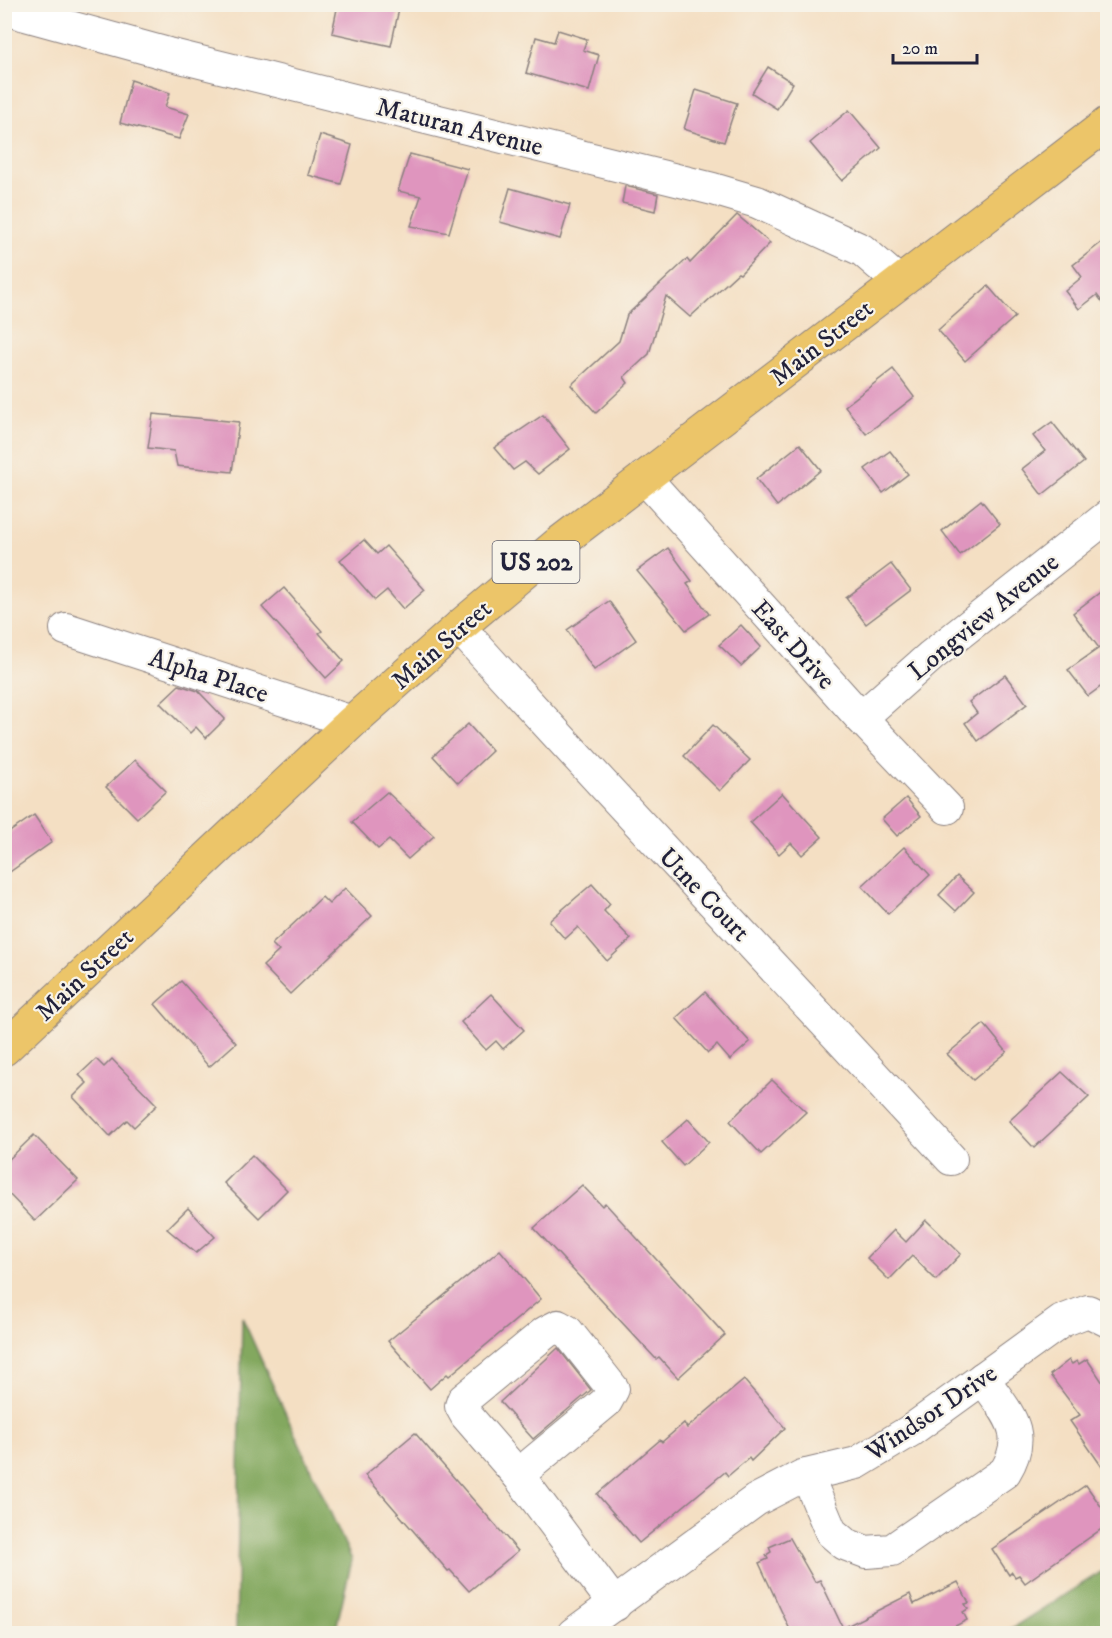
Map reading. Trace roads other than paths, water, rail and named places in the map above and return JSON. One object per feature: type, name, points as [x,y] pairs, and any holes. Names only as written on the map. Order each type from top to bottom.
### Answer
[{"type":"main road","name":"Main Street","points":[[7,1042],[352,722],[459,627],[559,543],[1107,123]]},
{"type":"street","name":"Maturan Avenue","points":[[4,9],[180,57],[713,189],[757,202],[862,250],[899,282]]},
{"type":"street","name":"East Drive","points":[[645,477],[861,718],[947,808]]},
{"type":"street","name":"Longview Avenue","points":[[861,718],[931,656],[1107,516]]},
{"type":"street","name":"Utne Court","points":[[459,627],[608,792],[795,988],[951,1159]]},
{"type":"street","name":"Alpha Place","points":[[66,629],[352,722]]},
{"type":"street","name":"Windsor Drive","points":[[573,1634],[756,1500],[807,1474],[857,1463],[910,1431],[1062,1321],[1088,1311],[1107,1321]]},
{"type":"street","points":[[518,1475],[606,1402],[613,1389],[567,1331],[558,1326],[546,1332],[468,1395],[461,1406],[466,1415],[518,1475],[615,1605]]},
{"type":"street","points":[[807,1474],[831,1532],[845,1544],[866,1552],[892,1550],[1005,1472],[1015,1456],[1016,1428],[983,1378]]}]
